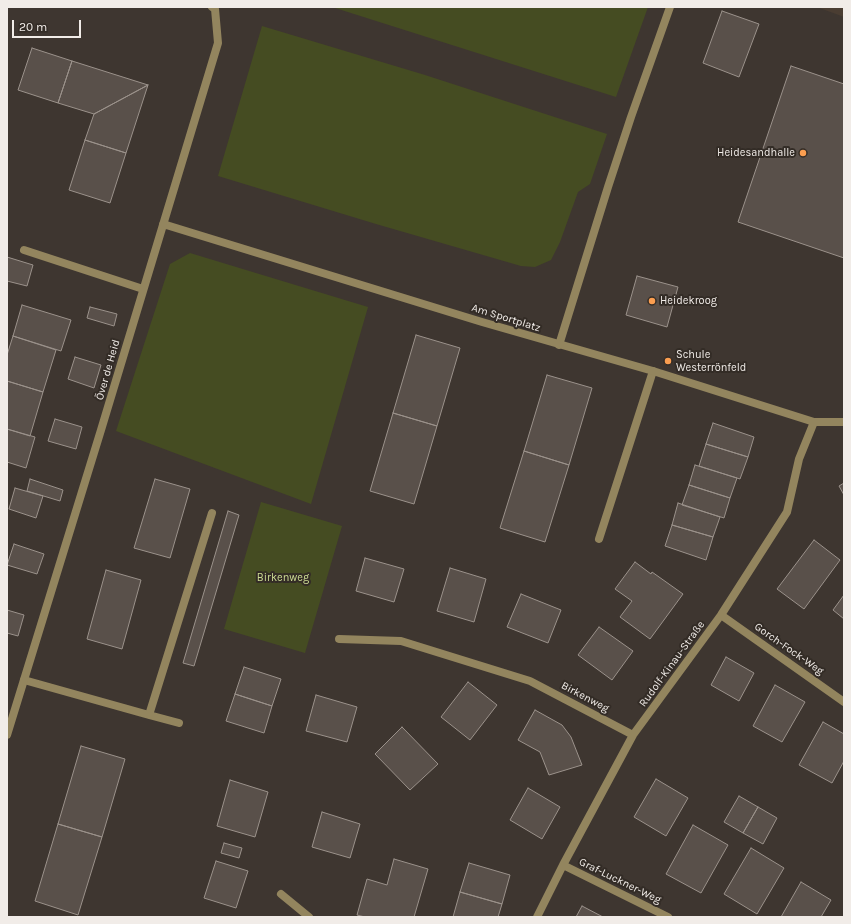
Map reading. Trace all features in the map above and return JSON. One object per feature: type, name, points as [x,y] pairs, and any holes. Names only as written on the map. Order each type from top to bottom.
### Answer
[{"type":"street","points":[[560,345],[631,117],[670,7]]},
{"type":"street","name":"Över de Heid","points":[[7,735],[102,430],[143,289],[218,43],[214,8]]},
{"type":"street","name":"Am Sportplatz","points":[[163,224],[560,345],[653,371],[814,422],[844,422]]},
{"type":"street","points":[[24,250],[143,289]]},
{"type":"street","points":[[600,539],[653,371]]},
{"type":"street","name":"Rudolf-Kinau-Straße","points":[[537,917],[563,865],[633,735],[721,615],[787,512],[799,459],[814,422]]},
{"type":"street","points":[[149,715],[212,513]]},
{"type":"street","name":"Gorch-Fock-Weg","points":[[721,615],[844,702]]},
{"type":"street","name":"Birkenweg","points":[[339,639],[401,642],[530,681],[633,735]]},
{"type":"street","points":[[24,680],[179,723]]},
{"type":"street","name":"Graf-Luckner-Weg","points":[[563,865],[668,917]]},
{"type":"street","points":[[282,894],[309,917]]},
{"type":"shaded area","points":[[817,7],[844,7],[844,17]]},
{"type":"green space","points":[[332,7],[648,7],[616,97]]},
{"type":"green space","points":[[262,26],[425,75],[607,134],[590,184],[578,192],[560,242],[551,260],[535,267],[521,266],[218,176]]},
{"type":"green space","points":[[190,253],[368,307],[311,504],[116,431],[170,264]]},
{"type":"green space","name":"Birkenweg","points":[[261,502],[342,526],[305,653],[224,629]]},
{"type":"building","points":[[722,11],[759,24],[739,77],[703,63]]},
{"type":"building","points":[[32,48],[72,61],[58,103],[18,90]]},
{"type":"building","points":[[72,61],[148,85],[94,114],[58,103]]},
{"type":"building","name":"Heidesandhalle","points":[[791,66],[844,84],[844,258],[738,222]]},
{"type":"building","points":[[148,85],[126,153],[85,140],[94,114]]},
{"type":"building","points":[[85,140],[126,153],[110,203],[69,190]]},
{"type":"building","points":[[7,257],[33,265],[27,286],[7,281]]},
{"type":"building","name":"Heidekroog","points":[[637,276],[678,287],[667,327],[626,315]]},
{"type":"building","points":[[22,305],[71,320],[61,351],[13,336]]},
{"type":"building","points":[[90,307],[117,314],[114,326],[87,318]]},
{"type":"building","points":[[416,335],[460,348],[437,426],[393,413]]},
{"type":"building","points":[[13,336],[56,350],[43,392],[7,381],[7,355]]},
{"type":"building","points":[[75,357],[101,365],[94,388],[68,379]]},
{"type":"building","points":[[547,375],[592,388],[569,465],[524,451]]},
{"type":"building","points":[[7,381],[43,392],[30,436],[7,429]]},
{"type":"building","points":[[393,413],[437,426],[414,504],[370,491]]},
{"type":"building","points":[[55,419],[82,427],[76,449],[48,441]]},
{"type":"building","points":[[713,423],[754,437],[748,457],[706,444]]},
{"type":"building","points":[[7,429],[35,437],[26,468],[7,462]]},
{"type":"building","points":[[706,444],[748,457],[740,479],[699,466]]},
{"type":"building","points":[[524,451],[569,465],[545,542],[500,528]]},
{"type":"building","points":[[695,465],[737,478],[730,498],[689,485]]},
{"type":"building","points":[[30,479],[63,490],[60,501],[27,491]]},
{"type":"building","points":[[155,479],[190,489],[170,558],[134,548]]},
{"type":"building","points":[[844,483],[844,495],[839,486]]},
{"type":"building","points":[[689,485],[730,498],[724,518],[682,505]]},
{"type":"building","points":[[15,488],[43,496],[36,518],[9,509]]},
{"type":"building","points":[[678,503],[720,517],[713,537],[672,525]]},
{"type":"building","points":[[228,511],[239,515],[194,666],[183,663]]},
{"type":"building","points":[[672,525],[713,537],[706,560],[665,546]]},
{"type":"building","points":[[814,540],[840,560],[804,609],[777,589]]},
{"type":"building","points":[[14,544],[44,554],[37,574],[7,565]]},
{"type":"building","points":[[365,558],[404,569],[394,602],[356,591]]},
{"type":"building","points":[[635,562],[683,594],[650,639],[620,617],[632,601],[615,589]]},
{"type":"building","points":[[450,568],[486,579],[474,622],[437,611]]},
{"type":"building","points":[[106,570],[141,580],[122,649],[87,639]]},
{"type":"building","points":[[521,594],[561,610],[548,643],[507,627]]},
{"type":"building","points":[[844,595],[844,619],[833,610]]},
{"type":"building","points":[[7,610],[24,615],[18,636],[7,633]]},
{"type":"building","points":[[599,627],[633,651],[612,680],[578,655]]},
{"type":"building","points":[[726,657],[754,673],[739,701],[711,685]]},
{"type":"building","points":[[244,667],[281,679],[272,706],[235,694]]},
{"type":"building","points":[[468,682],[497,705],[470,740],[441,717]]},
{"type":"building","points":[[775,685],[805,702],[782,742],[753,726]]},
{"type":"building","points":[[235,694],[272,706],[264,733],[226,721]]},
{"type":"building","points":[[316,695],[357,707],[347,742],[306,731]]},
{"type":"building","points":[[535,710],[562,725],[571,737],[582,765],[549,775],[540,752],[518,740]]},
{"type":"building","points":[[823,722],[844,734],[844,761],[832,783],[799,765]]},
{"type":"building","points":[[402,727],[438,764],[410,790],[375,754]]},
{"type":"building","points":[[81,746],[125,759],[102,837],[58,824]]},
{"type":"building","points":[[656,779],[688,798],[666,836],[634,817]]},
{"type":"building","points":[[230,780],[268,792],[255,837],[217,826]]},
{"type":"building","points":[[528,788],[560,807],[542,839],[510,820]]},
{"type":"building","points":[[739,796],[758,807],[743,833],[724,822]]},
{"type":"building","points":[[758,807],[777,818],[763,844],[743,833]]},
{"type":"building","points":[[322,812],[360,824],[350,858],[312,847]]},
{"type":"building","points":[[58,824],[102,837],[78,915],[35,901]]},
{"type":"building","points":[[693,825],[728,845],[701,893],[666,874]]},
{"type":"building","points":[[224,843],[242,848],[239,858],[221,853]]},
{"type":"building","points":[[751,848],[784,868],[757,914],[724,894]]},
{"type":"building","points":[[394,859],[428,869],[414,917],[365,917],[357,915],[367,879],[387,885]]},
{"type":"building","points":[[216,861],[248,871],[236,908],[204,898]]},
{"type":"building","points":[[469,863],[510,875],[502,904],[460,892]]},
{"type":"building","points":[[801,882],[831,900],[821,917],[781,917]]},
{"type":"building","points":[[460,892],[502,904],[498,917],[453,917]]},
{"type":"building","points":[[582,906],[603,917],[576,917]]},
{"type":"place","name":"Heidesandhalle","points":[[803,153]]},
{"type":"place","name":"Heidekroog","points":[[652,301]]},
{"type":"place","name":"Schule Westerrönfeld","points":[[668,361]]}]
